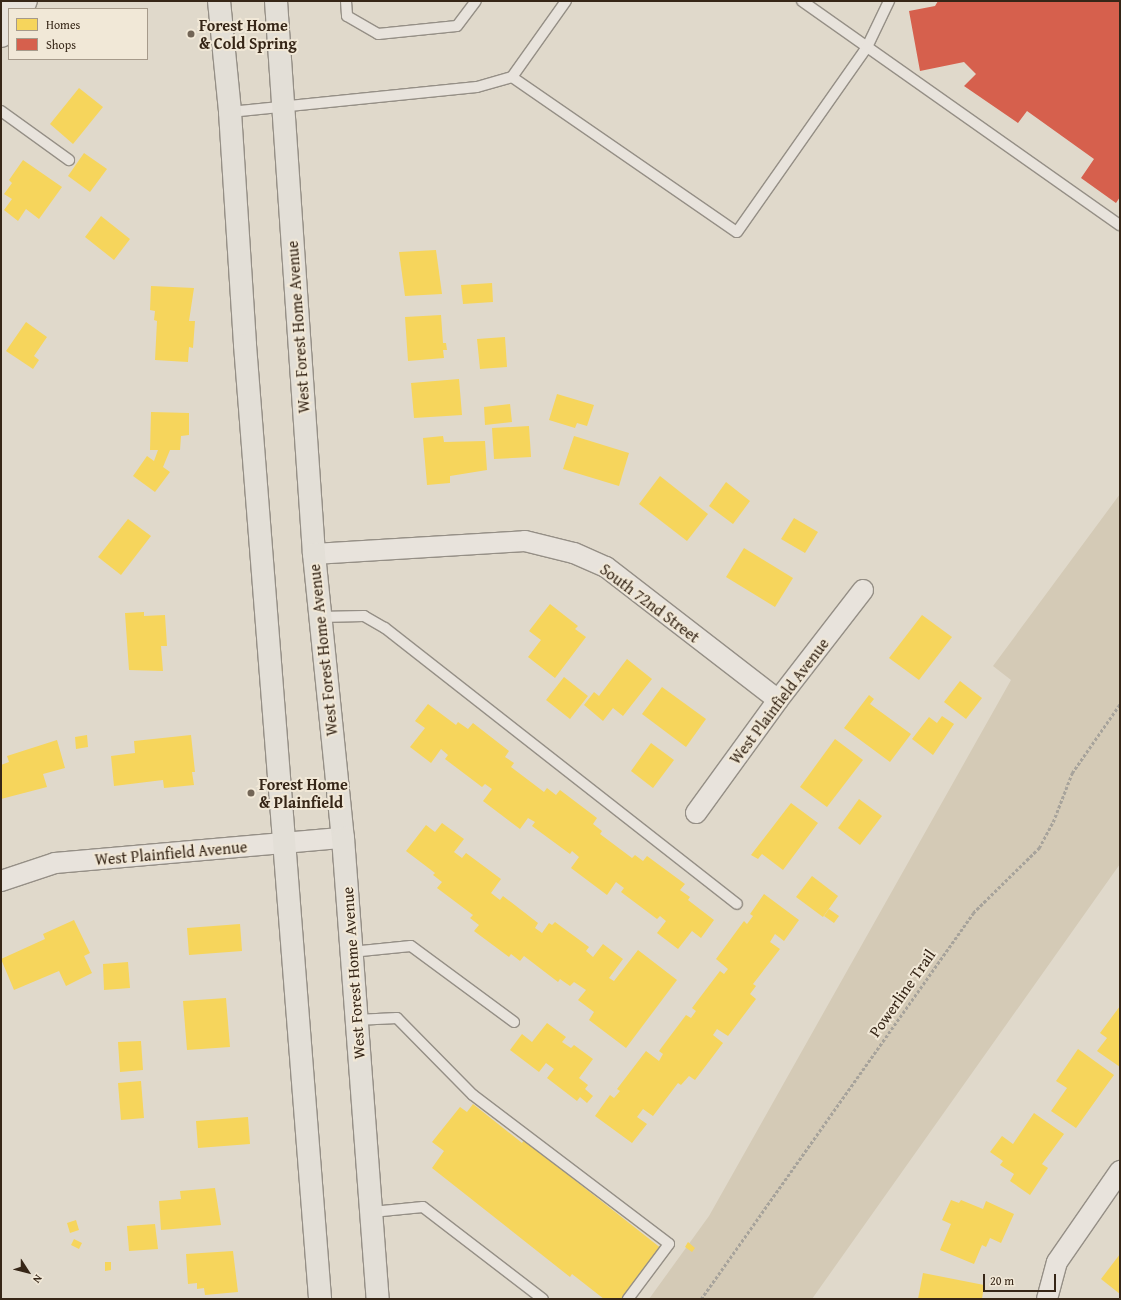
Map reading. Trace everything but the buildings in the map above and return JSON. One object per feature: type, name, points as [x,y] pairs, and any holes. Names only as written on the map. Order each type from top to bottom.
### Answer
[{"type":"main road","points":[[219,1],[230,112],[245,345],[286,844],[320,1299]]},
{"type":"main road","name":"West Forest Home Avenue","points":[[276,1],[314,554],[319,617],[343,838],[378,1299]]},
{"type":"street","points":[[1,36],[8,26]]},
{"type":"street","name":"South 72nd Street","points":[[314,554],[525,541],[574,553],[606,567],[778,700]]},
{"type":"street","name":"West Plainfield Avenue","points":[[696,813],[778,700],[864,590]]},
{"type":"street","name":"West Plainfield Avenue","points":[[1,881],[55,863],[343,838]]},
{"type":"street","points":[[1047,1299],[1057,1262],[1120,1171]]},
{"type":"lane","points":[[346,1],[347,16],[378,34],[457,26],[476,1]]},
{"type":"lane","points":[[230,112],[283,105],[477,88],[512,77],[566,1]]},
{"type":"lane","points":[[802,1],[1120,225]]},
{"type":"lane","points":[[512,77],[737,232],[867,47],[889,1]]},
{"type":"lane","points":[[1,111],[69,160]]},
{"type":"lane","points":[[319,617],[364,616],[385,628],[737,904]]},
{"type":"lane","points":[[351,952],[411,946],[514,1022]]},
{"type":"lane","points":[[356,1020],[397,1018],[473,1095],[670,1244],[628,1299]]},
{"type":"lane","points":[[372,1212],[423,1207],[543,1299]]},
{"type":"path","name":"Powerline Trail","points":[[701,1299],[973,913],[1039,848],[1053,822],[1072,773],[1120,704]]},
{"type":"shaded area","points":[[1120,494],[1120,864],[812,1299],[649,1299],[709,1216],[1011,680],[993,666]]},
{"type":"place","name":"Forest Home & Cold Spring","points":[[191,34]]},
{"type":"place","name":"Forest Home & Plainfield","points":[[251,793]]}]
